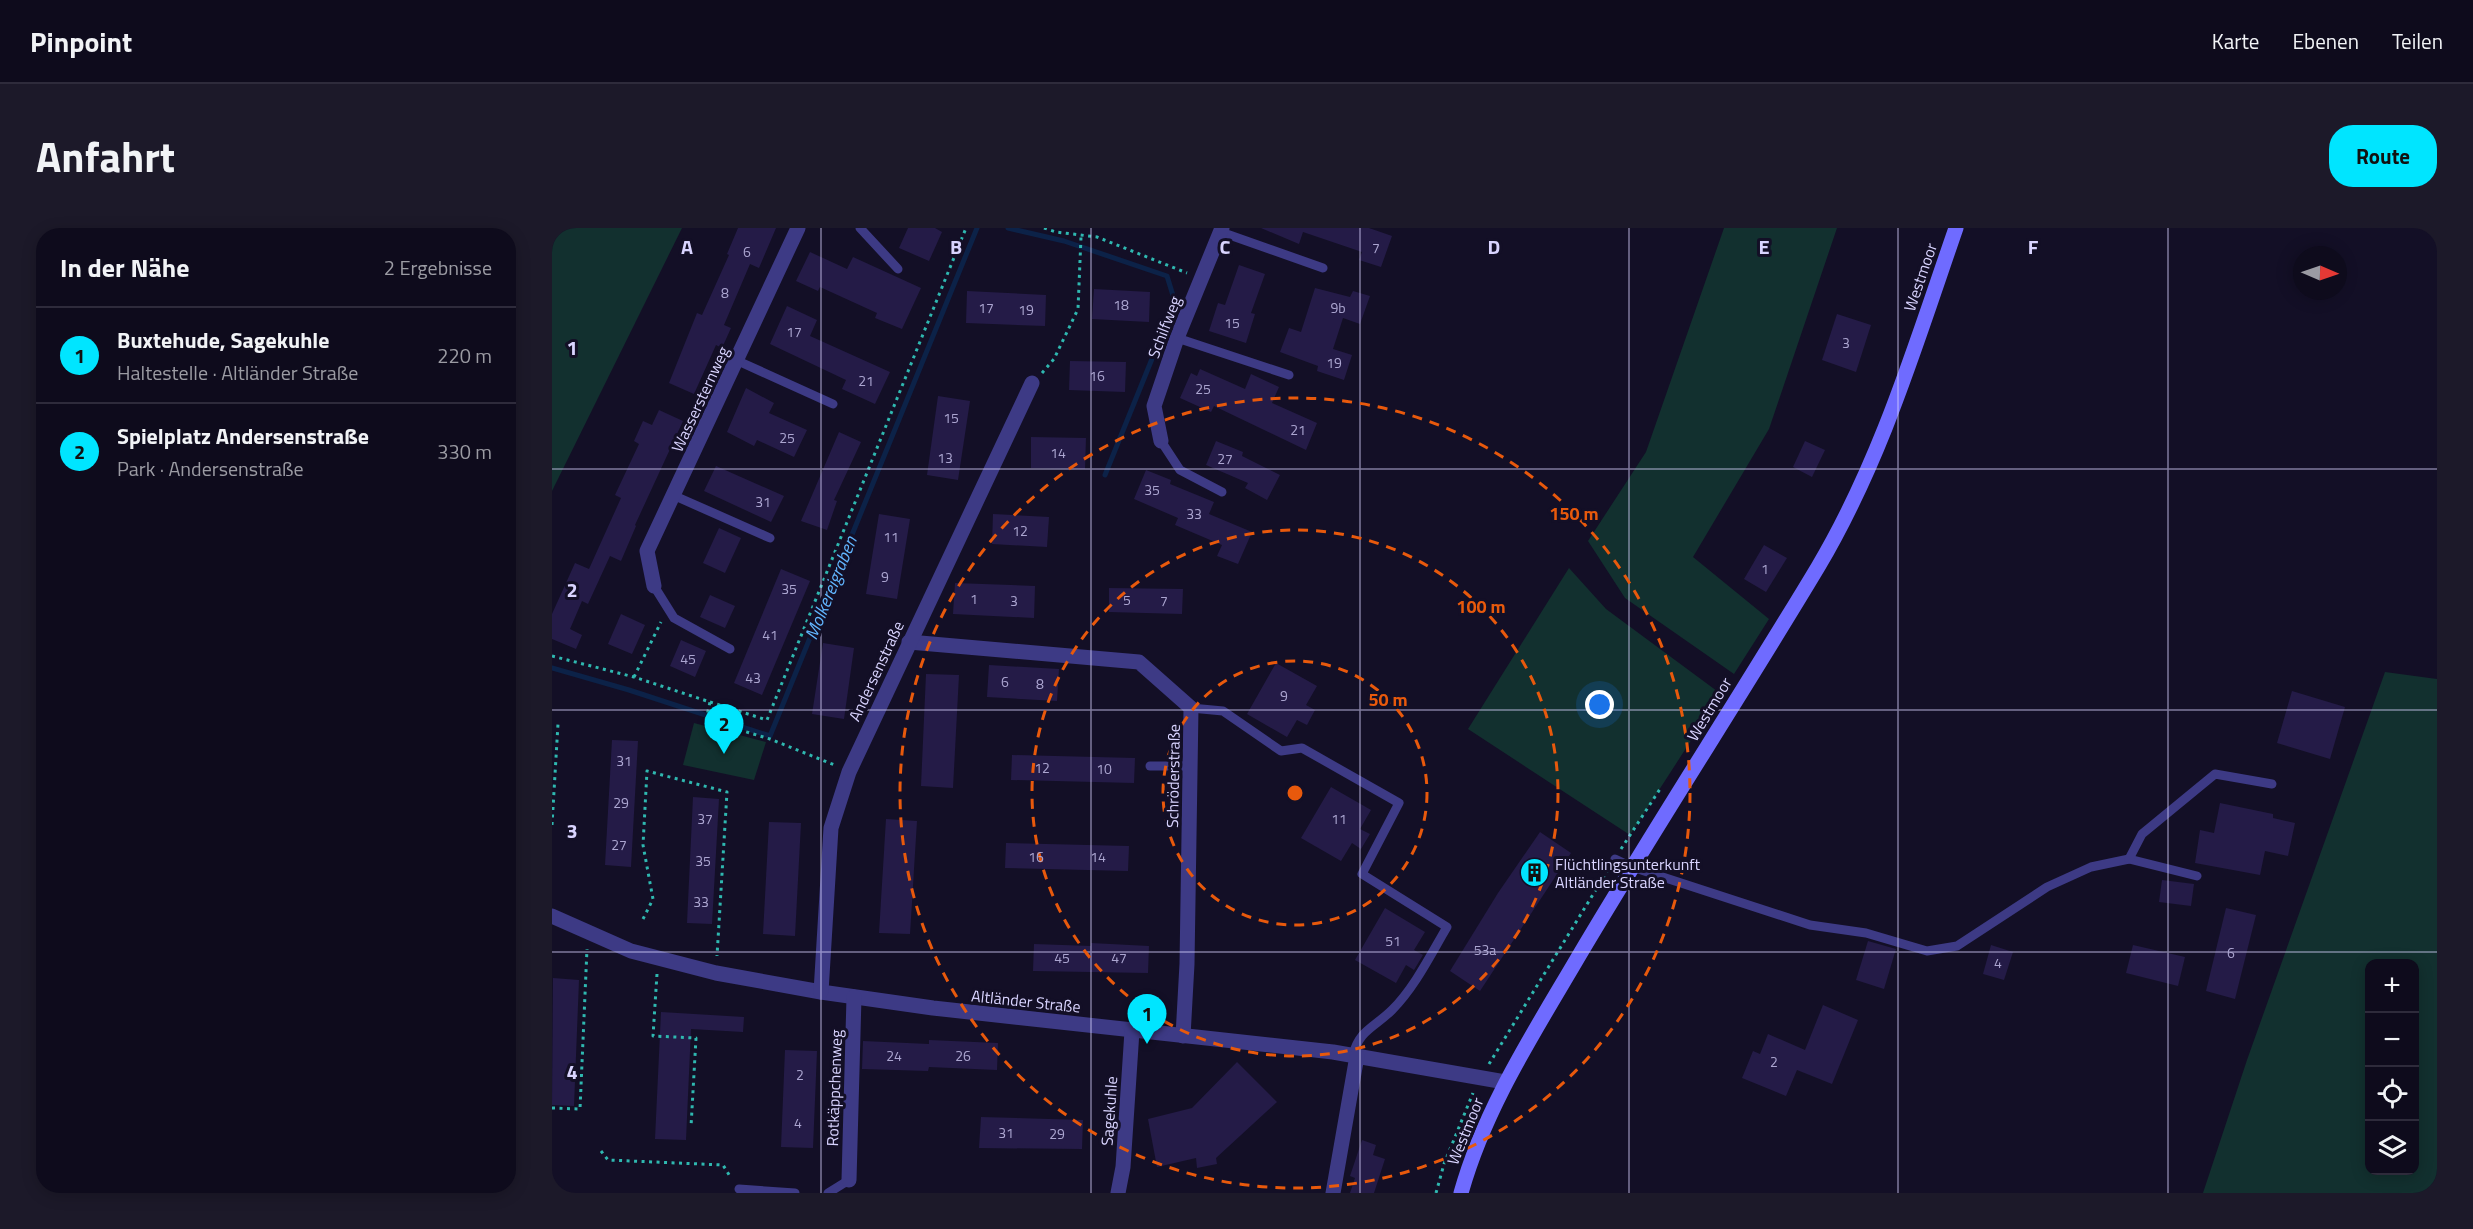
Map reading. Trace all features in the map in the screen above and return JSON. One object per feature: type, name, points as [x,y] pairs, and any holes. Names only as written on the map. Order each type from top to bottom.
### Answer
[{"type":"street","name":"Wassersternweg","points":[[654,586],[648,551],[798,228]]},
{"type":"street","name":"Westmoor","points":[[1461,1193],[1467,1170],[1505,1082],[1632,867],[1818,567],[1847,516],[1883,436],[1956,228]]},
{"type":"street","name":"Schilfweg","points":[[1161,441],[1154,406],[1177,338],[1222,230]]},
{"type":"street","name":"Andersenstraße","points":[[821,992],[831,828],[849,771],[1032,383]]},
{"type":"street","name":"Schröderstraße","points":[[909,642],[1139,662],[1191,708],[1187,964],[1183,1036]]},
{"type":"street","name":"Altländer Straße","points":[[552,916],[632,951],[716,973],[854,998],[1355,1055],[1505,1082]]},
{"type":"street","name":"Rotkäppchenweg","points":[[849,1180],[854,998]]},
{"type":"street","name":"Sagekuhle","points":[[1118,1193],[1124,1161],[1132,1031]]},
{"type":"street","points":[[1333,1193],[1355,1055]]},
{"type":"lane","points":[[860,228],[898,269]]},
{"type":"lane","points":[[1222,230],[1323,268]]},
{"type":"lane","points":[[1177,338],[1289,375]]},
{"type":"lane","points":[[738,361],[833,404]]},
{"type":"lane","points":[[1161,441],[1180,470],[1222,492]]},
{"type":"lane","points":[[675,496],[770,538]]},
{"type":"lane","points":[[654,586],[674,618],[730,649]]},
{"type":"lane","points":[[1191,708],[1223,711],[1281,751],[1302,748],[1399,803],[1362,874],[1447,927],[1408,992],[1393,1009],[1358,1039],[1355,1055]]},
{"type":"lane","points":[[1150,766],[1191,766]]},
{"type":"lane","points":[[2129,858],[2142,834],[2215,774],[2272,784]]},
{"type":"lane","points":[[1615,859],[1632,867],[1810,925],[1866,933],[1927,951],[1957,946],[2048,887],[2091,867],[2129,858],[2197,876]]},
{"type":"lane","points":[[828,1193],[849,1180]]},
{"type":"lane","points":[[739,1189],[795,1193]]},
{"type":"path","points":[[552,656],[634,677],[709,704],[767,720],[966,228]]},
{"type":"path","points":[[1044,228],[1097,237],[1203,279]]},
{"type":"path","points":[[1032,383],[1054,359],[1078,309],[1081,236]]},
{"type":"path","points":[[634,677],[661,624],[659,615]]},
{"type":"path","points":[[709,704],[706,720],[781,743],[849,771]]},
{"type":"path","points":[[552,825],[558,724]]},
{"type":"path","points":[[643,919],[653,899],[643,845],[646,771],[727,792],[716,973]]},
{"type":"path","points":[[552,1108],[580,1109],[588,933]]},
{"type":"path","points":[[658,958],[653,1036],[696,1038],[691,1127]]},
{"type":"path","points":[[1436,1193],[1444,1164],[1480,1077]]},
{"type":"path","points":[[601,1150],[608,1160],[723,1165],[739,1189]]},
{"type":"green space","points":[[552,228],[682,228],[552,491]]},
{"type":"green space","points":[[1724,228],[1837,228],[1769,429],[1693,557],[1769,619],[1734,674],[1625,598],[1588,541],[1646,452]]},
{"type":"green space","points":[[1569,568],[1606,609],[1721,694],[1630,835],[1468,729]]},
{"type":"green space","points":[[2385,672],[2437,679],[2437,1193],[2203,1193],[2247,1060]]},
{"type":"green space","points":[[694,723],[766,742],[754,780],[683,765]]},
{"type":"building","points":[[738,228],[776,228],[759,268],[750,264],[724,325],[731,328],[722,348],[716,345],[694,394],[669,383],[697,313],[702,315],[729,255],[727,254]]},
{"type":"building","points":[[908,228],[935,228],[942,232],[929,261],[899,248]]},
{"type":"building","points":[[1261,228],[1369,228],[1392,236],[1381,267],[1359,260],[1362,252],[1303,232],[1299,244]]},
{"type":"building","points":[[810,252],[847,269],[853,257],[921,288],[902,329],[875,318],[877,313],[820,287],[818,291],[796,281]]},
{"type":"building","points":[[1239,265],[1265,274],[1251,313],[1255,314],[1246,343],[1209,331],[1218,303],[1225,305]]},
{"type":"building","points":[[1315,288],[1350,297],[1353,291],[1370,296],[1360,324],[1343,318],[1333,349],[1352,355],[1344,380],[1317,371],[1318,366],[1280,352],[1289,328],[1301,332]]},
{"type":"building","points":[[1094,289],[1150,292],[1149,322],[1092,319]]},
{"type":"building","points":[[967,291],[1046,295],[1045,326],[966,323]]},
{"type":"building","points":[[787,306],[817,320],[810,336],[890,372],[875,404],[842,389],[846,380],[770,344]]},
{"type":"building","points":[[1837,314],[1871,325],[1856,372],[1822,360]]},
{"type":"building","points":[[1070,361],[1126,362],[1125,392],[1069,390]]},
{"type":"building","points":[[1200,369],[1245,389],[1251,374],[1279,387],[1272,403],[1317,423],[1306,450],[1214,406],[1211,412],[1180,398],[1191,373],[1197,376]]},
{"type":"building","points":[[746,388],[774,403],[769,413],[807,430],[794,457],[757,440],[754,446],[727,432]]},
{"type":"building","points":[[938,396],[970,401],[958,480],[927,475]]},
{"type":"building","points":[[659,410],[683,421],[621,561],[610,556],[588,604],[582,601],[570,629],[582,635],[576,649],[552,639],[552,614],[575,563],[589,569],[621,498],[615,495],[639,444],[634,441],[643,421],[652,425]]},
{"type":"building","points":[[839,432],[861,442],[834,500],[837,501],[827,530],[801,521]]},
{"type":"building","points":[[1031,437],[1086,438],[1085,469],[1031,468]]},
{"type":"building","points":[[1216,441],[1243,452],[1242,456],[1280,475],[1267,500],[1245,488],[1248,483],[1206,465]]},
{"type":"building","points":[[1805,441],[1825,450],[1812,477],[1793,467]]},
{"type":"building","points":[[716,466],[784,496],[771,522],[704,491]]},
{"type":"building","points":[[1146,470],[1171,480],[1170,484],[1214,502],[1209,514],[1252,532],[1238,564],[1217,556],[1222,545],[1175,525],[1178,518],[1134,499]]},
{"type":"building","points":[[879,514],[910,519],[897,599],[866,594]]},
{"type":"building","points":[[993,514],[1049,517],[1047,547],[992,544]]},
{"type":"building","points":[[719,528],[741,538],[725,573],[703,563]]},
{"type":"building","points":[[1764,545],[1787,558],[1766,592],[1744,579]]},
{"type":"building","points":[[781,569],[810,581],[762,695],[734,683]]},
{"type":"building","points":[[955,583],[1035,586],[1034,618],[953,614]]},
{"type":"building","points":[[1109,588],[1183,589],[1182,614],[1109,612]]},
{"type":"building","points":[[710,595],[735,606],[725,628],[700,617]]},
{"type":"building","points":[[621,614],[645,625],[632,654],[608,644]]},
{"type":"building","points":[[681,640],[706,651],[695,677],[670,666]]},
{"type":"building","points":[[823,643],[854,648],[844,719],[812,714]]},
{"type":"building","points":[[1276,663],[1317,686],[1306,705],[1315,710],[1307,725],[1297,720],[1287,737],[1247,714]]},
{"type":"building","points":[[989,665],[1059,669],[1057,701],[987,697]]},
{"type":"building","points":[[926,674],[959,675],[953,788],[921,786]]},
{"type":"building","points":[[2292,691],[2345,707],[2330,759],[2277,743]]},
{"type":"building","points":[[612,740],[638,741],[631,867],[605,865]]},
{"type":"building","points":[[1012,755],[1135,758],[1134,783],[1011,780]]},
{"type":"building","points":[[1331,787],[1371,810],[1360,829],[1370,834],[1361,849],[1352,843],[1341,861],[1301,838]]},
{"type":"building","points":[[693,797],[719,799],[712,924],[687,923]]},
{"type":"building","points":[[2220,803],[2273,814],[2273,818],[2295,823],[2288,856],[2265,851],[2260,875],[2195,863],[2200,830],[2214,833]]},
{"type":"building","points":[[886,819],[917,821],[910,934],[879,933]]},
{"type":"building","points":[[769,822],[801,823],[795,936],[763,934]]},
{"type":"building","points":[[1540,832],[1571,853],[1480,991],[1450,971],[1498,893]]},
{"type":"building","points":[[1006,843],[1129,846],[1128,871],[1005,868]]},
{"type":"building","points":[[2162,880],[2194,884],[2191,906],[2159,902]]},
{"type":"building","points":[[1385,908],[1425,932],[1414,950],[1423,955],[1414,970],[1406,965],[1396,983],[1355,960]]},
{"type":"building","points":[[2226,908],[2256,915],[2235,999],[2206,991]]},
{"type":"building","points":[[1868,941],[1896,949],[1884,989],[1856,980]]},
{"type":"building","points":[[1091,943],[1149,946],[1148,973],[1033,971],[1034,944],[1091,946]]},
{"type":"building","points":[[1991,945],[2013,952],[2004,980],[1983,974]]},
{"type":"building","points":[[2133,945],[2185,957],[2178,986],[2126,973]]},
{"type":"building","points":[[553,978],[579,980],[574,1106],[552,1105]]},
{"type":"building","points":[[1823,1005],[1858,1020],[1832,1084],[1797,1070],[1786,1096],[1742,1078],[1753,1051],[1760,1054],[1768,1034],[1805,1050]]},
{"type":"building","points":[[661,1012],[744,1017],[743,1032],[691,1029],[686,1140],[655,1139]]},
{"type":"building","points":[[929,1040],[998,1043],[997,1070],[929,1067],[928,1071],[862,1069],[863,1041],[929,1044]]},
{"type":"building","points":[[785,1050],[817,1051],[813,1148],[781,1147]]},
{"type":"building","points":[[1237,1062],[1277,1102],[1216,1158],[1217,1164],[1197,1168],[1196,1158],[1157,1167],[1148,1119],[1192,1108]]},
{"type":"building","points":[[981,1117],[1083,1120],[1082,1149],[979,1148]]},
{"type":"building","points":[[1362,1140],[1376,1145],[1373,1155],[1385,1159],[1374,1193],[1350,1193],[1355,1178],[1350,1176]]},
{"type":"waterway","name":"Molkereigraben","points":[[552,668],[629,690],[770,736],[977,228]]},
{"type":"waterway","points":[[1008,228],[1064,241],[1167,276],[1175,302],[1105,475]]},
{"type":"place","name":"Spielplatz Andersenstraße","points":[[724,754]]},
{"type":"place","name":"Flüchtlingsunterkunft Altländer Straße","points":[[1534,873]]},
{"type":"place","name":"Buxtehude, Sagekuhle","points":[[1147,1044]]}]
